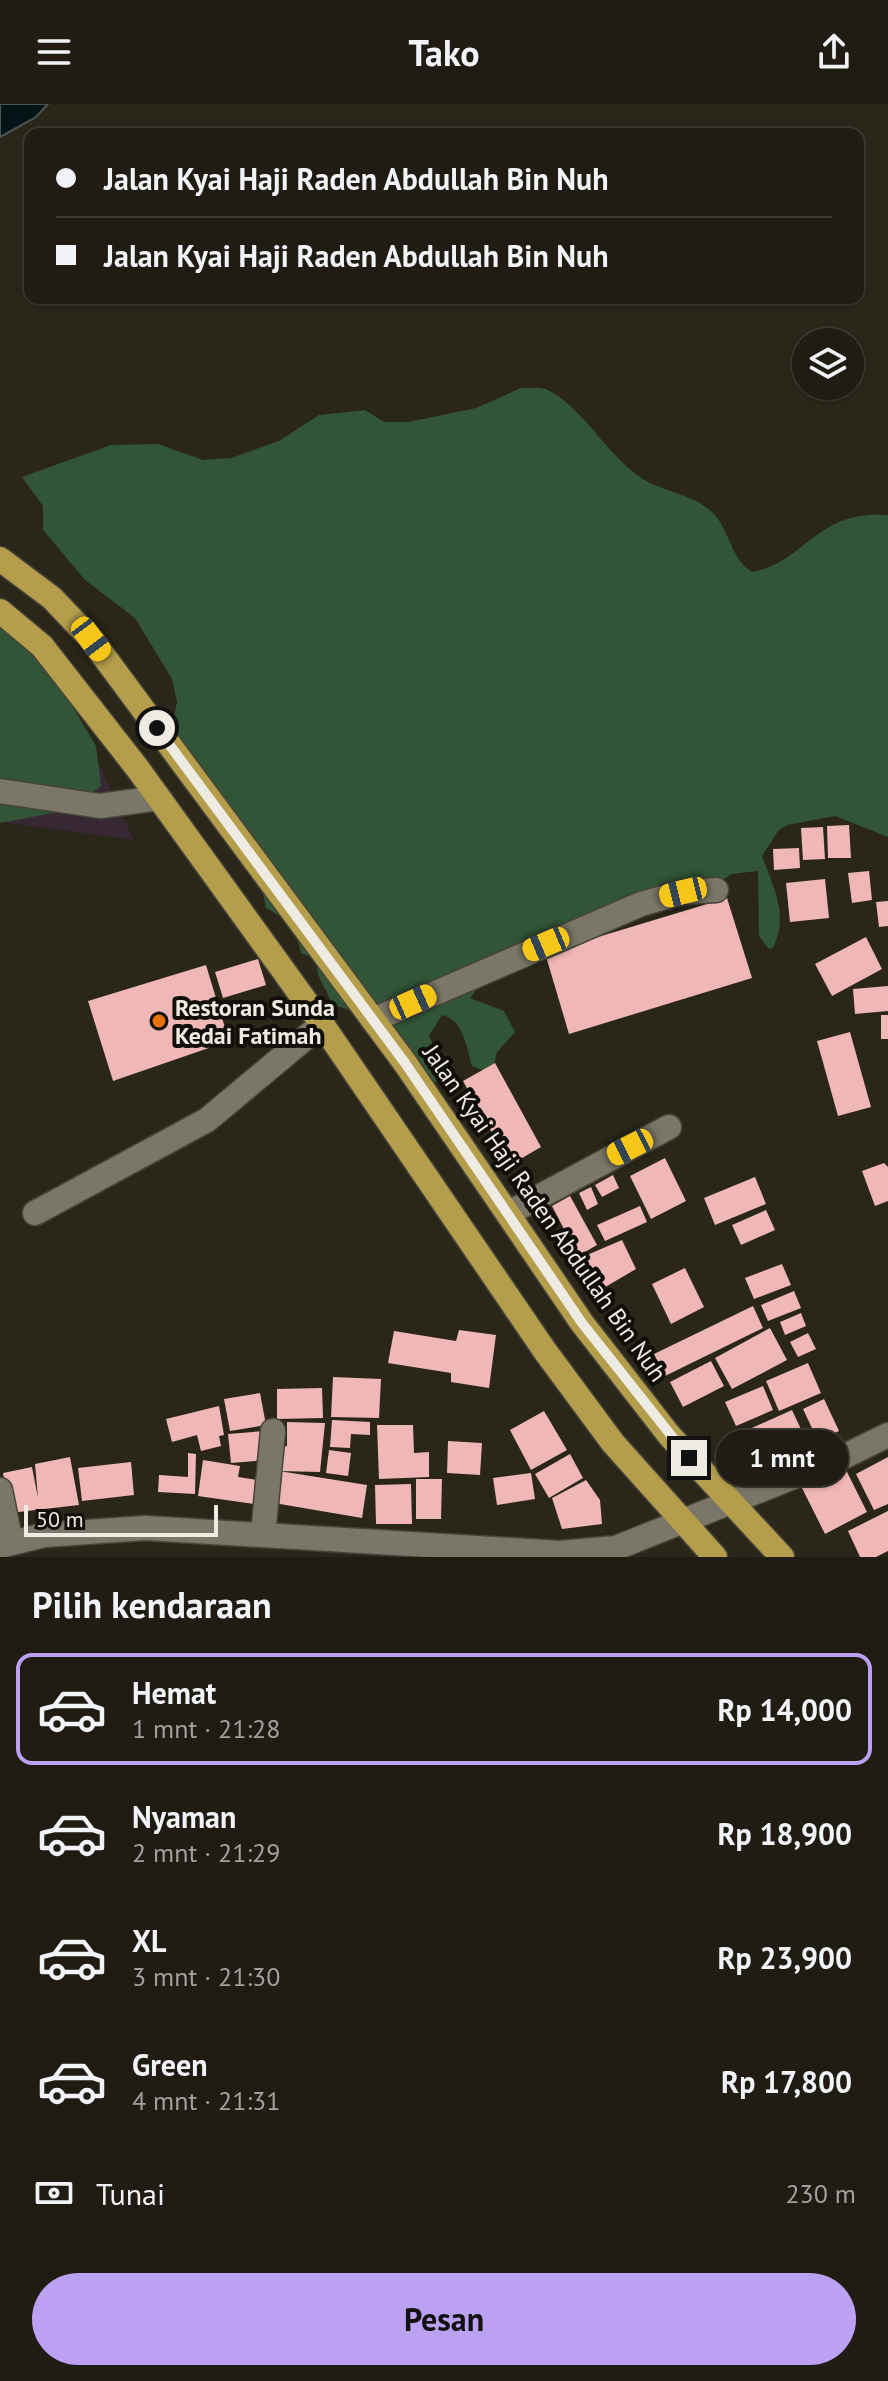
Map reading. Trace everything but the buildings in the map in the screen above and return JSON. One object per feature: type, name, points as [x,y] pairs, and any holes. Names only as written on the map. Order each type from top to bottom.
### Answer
[{"type":"highway","name":"Jalan Kyai Haji Raden Abdullah Bin Nuh","points":[[0,559],[52,598],[91,639],[373,1020],[582,1323],[669,1435],[782,1557]]},
{"type":"highway","points":[[0,611],[51,657],[159,798],[322,1024],[545,1351],[613,1443],[715,1557]]},
{"type":"street","points":[[0,791],[100,806],[159,798]]},
{"type":"street","points":[[373,1020],[641,904],[683,892],[716,890]]},
{"type":"street","points":[[35,1213],[207,1120],[322,1024]]},
{"type":"street","points":[[509,1213],[669,1127]]},
{"type":"street","points":[[253,1542],[273,1431]]},
{"type":"street","points":[[0,1490],[6,1544],[111,1528],[253,1542],[560,1553],[616,1548],[731,1503],[888,1435]]},
{"type":"shaded area","points":[[0,104],[48,104],[36,117],[0,137]]},
{"type":"shaded area","points":[[79,721],[134,840],[0,822],[0,725]]},
{"type":"green space","points":[[521,388],[546,389],[559,396],[628,468],[657,486],[695,501],[712,512],[723,526],[739,559],[752,572],[786,558],[843,520],[888,515],[888,837],[835,816],[787,825],[778,831],[762,856],[780,913],[778,936],[773,948],[769,949],[759,936],[758,871],[731,874],[717,884],[692,878],[678,889],[506,954],[470,998],[504,1011],[515,1032],[497,1052],[493,1068],[482,1070],[472,1066],[460,1028],[442,1015],[429,1036],[444,1066],[443,1076],[430,1086],[361,1013],[333,1005],[318,975],[316,959],[301,953],[294,924],[266,908],[263,892],[270,868],[235,833],[199,805],[186,788],[167,749],[177,702],[172,679],[135,618],[85,580],[43,530],[43,506],[22,477],[111,445],[158,444],[203,460],[231,458],[279,441],[319,415],[365,410],[384,422],[408,422],[476,408]]},
{"type":"green space","points":[[0,625],[31,647],[55,677],[96,746],[101,786],[69,810],[0,823]]},
{"type":"place","name":"Restoran Sunda Kedai Fatimah","points":[[159,1021]]},
{"type":"route","points":[[157,728],[405,1063],[582,1323],[689,1458]]}]
